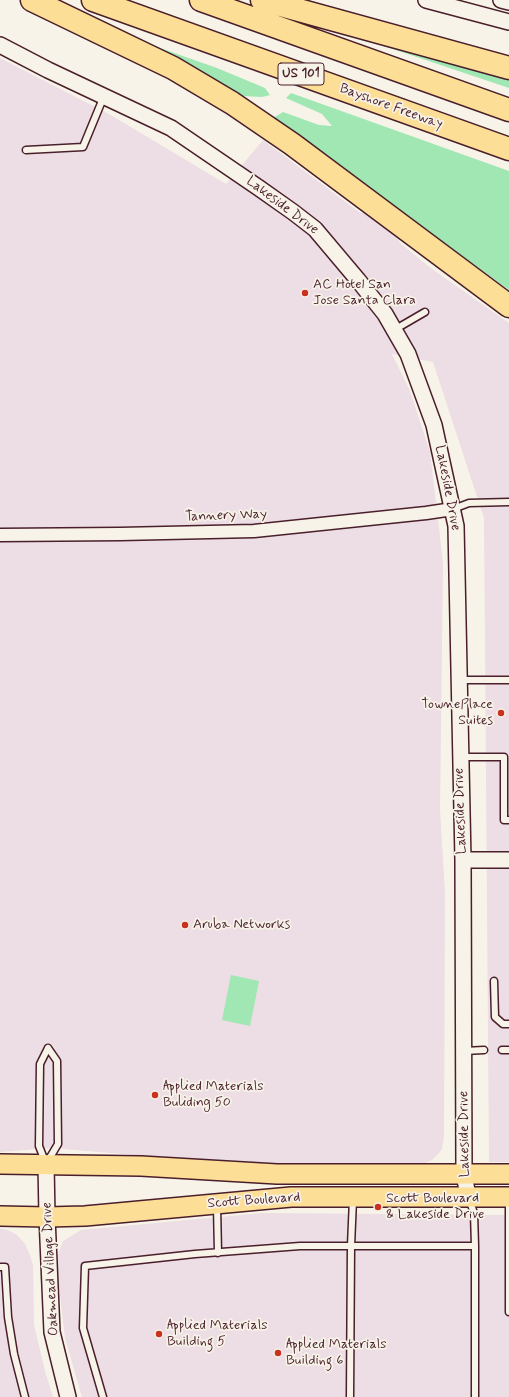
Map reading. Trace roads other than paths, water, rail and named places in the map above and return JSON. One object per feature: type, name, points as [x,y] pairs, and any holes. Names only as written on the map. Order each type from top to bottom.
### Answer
[{"type":"highway","points":[[32,0],[173,68],[232,103],[292,144],[509,306]]},
{"type":"highway","name":"Bayshore Freeway","points":[[93,0],[509,149]]},
{"type":"highway","name":"US 101","points":[[200,0],[509,110]]},
{"type":"highway","points":[[262,0],[509,68]]},
{"type":"main road","name":"Scott Boulevard","points":[[0,1164],[141,1166],[277,1174],[509,1174]]},
{"type":"main road","name":"Scott Boulevard","points":[[0,1216],[85,1216],[291,1197],[509,1197]]},
{"type":"street","points":[[426,0],[509,22]]},
{"type":"street","points":[[501,0],[509,2]]},
{"type":"street","name":"Lakeside Drive","points":[[0,45],[171,128],[259,188],[315,229],[385,314],[408,354],[434,425],[456,526],[458,680],[463,860],[464,1174],[468,1196]]},
{"type":"street","name":"Tannery Way","points":[[0,535],[254,531],[453,509]]},
{"type":"street","points":[[463,860],[509,860]]},
{"type":"street","name":"Oakmead Village Drive","points":[[46,1164],[52,1332],[68,1397]]},
{"type":"lane","points":[[26,150],[83,147],[104,96]]},
{"type":"lane","points":[[394,330],[425,312]]},
{"type":"lane","points":[[453,509],[469,502],[509,502]]},
{"type":"lane","points":[[458,680],[509,680]]},
{"type":"lane","points":[[460,757],[506,757],[504,820],[509,820]]},
{"type":"lane","points":[[494,981],[495,1016],[503,1024],[509,1024]]},
{"type":"lane","points":[[48,1048],[57,1061],[58,1144],[46,1164],[39,1146],[40,1064],[48,1048]]},
{"type":"lane","points":[[464,1051],[484,1050]]},
{"type":"lane","points":[[502,1050],[509,1050]]},
{"type":"lane","points":[[350,1397],[351,1246],[353,1196]]},
{"type":"lane","points":[[468,1196],[474,1213],[475,1397]]},
{"type":"lane","points":[[509,1197],[509,1312]]},
{"type":"lane","points":[[217,1203],[218,1253]]},
{"type":"lane","points":[[103,1397],[83,1328],[85,1266],[300,1246],[475,1246]]},
{"type":"lane","points":[[0,1267],[5,1267],[8,1317],[13,1350],[25,1397]]},
{"type":"place","name":"AC Hotel San Jose Santa Clara","points":[[305,293]]},
{"type":"place","name":"TownePlace Suites","points":[[501,713]]},
{"type":"place","name":"Aruba Networks","points":[[185,925]]},
{"type":"place","name":"Applied Materials Buliding 50","points":[[155,1095]]},
{"type":"place","name":"Scott Boulevard & Lakeside Drive","points":[[378,1207]]},
{"type":"place","name":"Applied Materials Building 5","points":[[159,1334]]},
{"type":"place","name":"Applied Materials Building 6","points":[[278,1353]]}]
